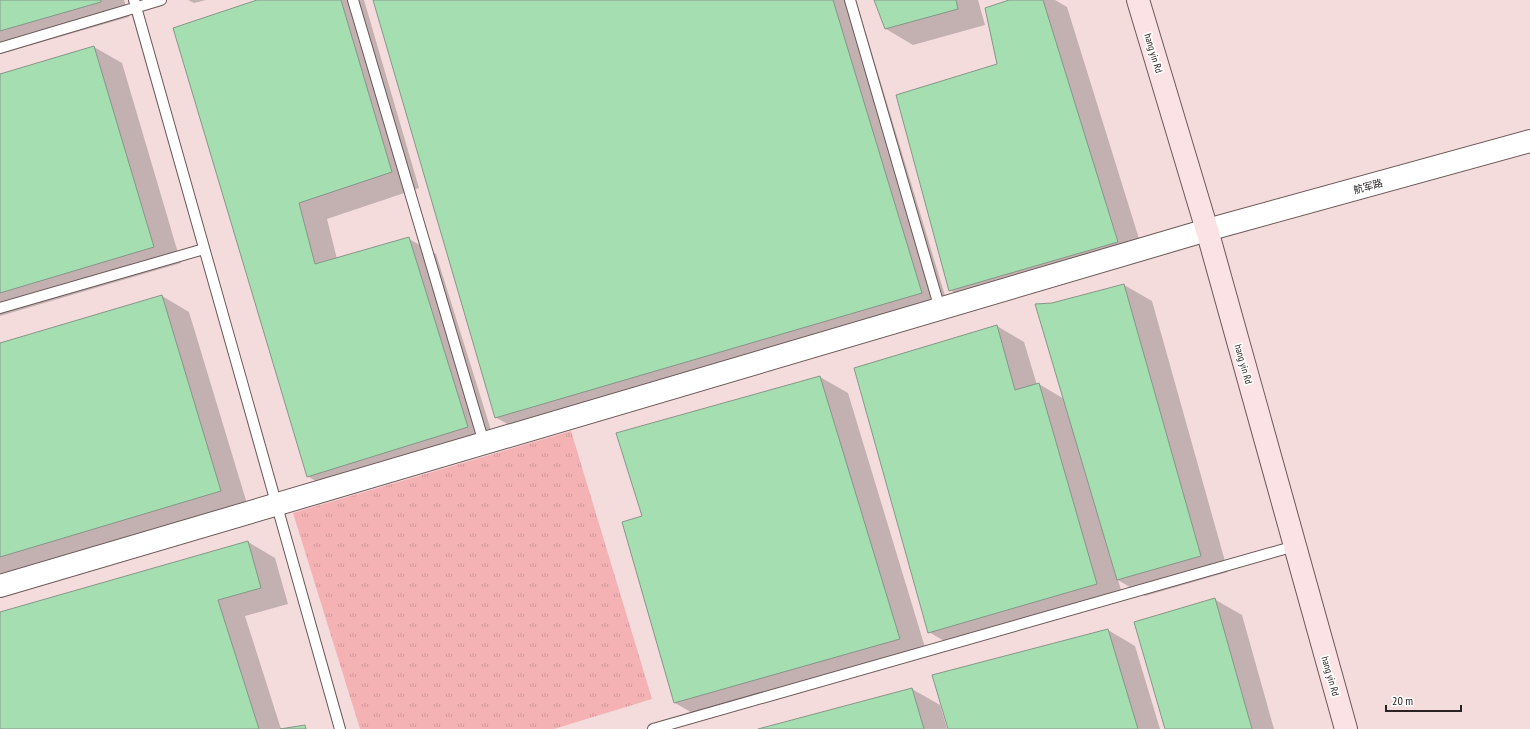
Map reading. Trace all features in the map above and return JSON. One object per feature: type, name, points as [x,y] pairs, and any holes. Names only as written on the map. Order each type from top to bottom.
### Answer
[{"type":"main road","name":"hang yin Rd","points":[[1138,0],[1207,230],[1346,729]]},
{"type":"street","name":"航军路","points":[[0,586],[1207,230],[1530,141]]},
{"type":"lane","points":[[0,48],[135,4],[161,0]]},
{"type":"lane","points":[[353,0],[484,443]]},
{"type":"lane","points":[[850,0],[940,309]]},
{"type":"lane","points":[[135,4],[340,729]]},
{"type":"lane","points":[[0,308],[204,249]]},
{"type":"lane","points":[[653,729],[1295,546]]},
{"type":"green space","points":[[571,431],[652,699],[554,729],[360,729],[293,513]]},
{"type":"building","points":[[0,0],[101,0],[101,2],[0,31]]},
{"type":"building","points":[[257,0],[341,0],[392,172],[299,203],[315,264],[409,237],[468,427],[307,477],[173,28]]},
{"type":"building","points":[[373,0],[833,0],[922,293],[495,418]]},
{"type":"building","points":[[874,0],[956,0],[958,9],[885,29]]},
{"type":"building","points":[[1009,0],[1043,0],[1118,242],[949,291],[896,95],[997,64],[985,8]]},
{"type":"building","points":[[94,46],[154,247],[0,293],[0,74]]},
{"type":"building","points":[[1124,284],[1201,556],[1117,580],[1035,304],[1052,303]]},
{"type":"building","points":[[162,295],[221,491],[0,557],[0,343]]},
{"type":"building","points":[[997,325],[1015,390],[1039,383],[1097,584],[928,633],[854,368]]},
{"type":"building","points":[[820,376],[900,639],[674,703],[622,522],[642,516],[616,433]]},
{"type":"building","points":[[248,541],[261,588],[218,600],[259,729],[0,729],[0,612]]},
{"type":"building","points":[[1215,598],[1252,729],[1165,729],[1134,622]]},
{"type":"building","points":[[1108,629],[1138,729],[948,729],[932,675]]},
{"type":"building","points":[[912,688],[924,729],[758,729]]},
{"type":"building","points":[[305,725],[306,729],[280,729]]}]
